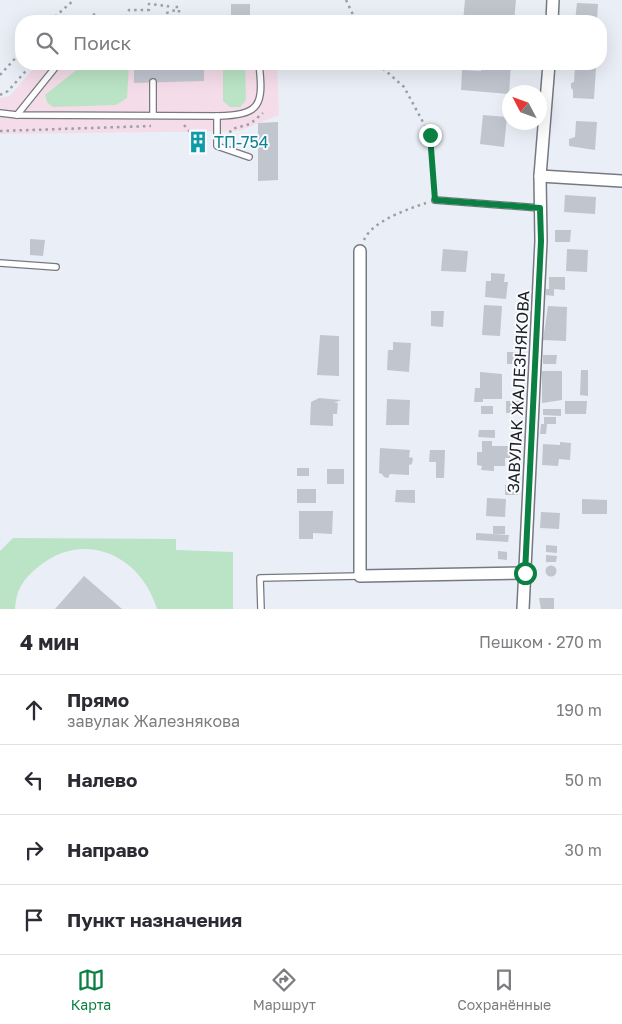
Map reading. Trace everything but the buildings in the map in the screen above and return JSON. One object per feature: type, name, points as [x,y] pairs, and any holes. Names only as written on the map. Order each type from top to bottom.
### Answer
[{"type":"street","points":[[553,15],[554,0]]},
{"type":"street","name":"ЗАВУЛАК ЖАЛЕЗНЯКОВА","points":[[523,609],[541,241],[540,176],[549,70]]},
{"type":"street","points":[[540,176],[622,181]]},
{"type":"street","points":[[360,251],[360,576],[525,573]]},
{"type":"lane","points":[[17,115],[53,70]]},
{"type":"lane","points":[[0,113],[17,115],[216,116],[245,114],[256,106],[260,99],[259,70]]},
{"type":"lane","points":[[153,82],[153,115]]},
{"type":"lane","points":[[216,116],[217,146],[249,157]]},
{"type":"lane","points":[[435,200],[540,208]]},
{"type":"lane","points":[[0,263],[56,267]]},
{"type":"lane","points":[[261,609],[260,578],[360,576]]},
{"type":"path","points":[[57,15],[74,0]]},
{"type":"path","points":[[346,0],[353,15]]},
{"type":"path","points":[[127,15],[129,10],[149,10],[149,4],[168,6],[167,15]]},
{"type":"path","points":[[173,15],[174,6],[179,7],[179,15]]},
{"type":"path","points":[[0,75],[15,59]]},
{"type":"path","points":[[0,95],[8,91],[27,70]]},
{"type":"path","points":[[360,251],[367,234],[398,212],[435,200],[430,135],[404,87],[385,70]]},
{"type":"path","points":[[182,125],[188,128],[191,133]]},
{"type":"path","points":[[0,130],[154,126]]},
{"type":"shaded area","points":[[32,70],[277,70],[279,115],[239,131],[0,134],[0,98],[10,96]]},
{"type":"green space","points":[[76,70],[129,70],[127,98],[116,105],[53,107],[47,102],[45,95]]},
{"type":"green space","points":[[223,70],[245,70],[246,100],[240,107],[230,107],[223,101]]},
{"type":"green space","points":[[13,538],[176,539],[176,550],[233,552],[233,609],[157,609],[149,590],[138,574],[124,562],[109,554],[92,549],[74,550],[56,556],[38,567],[21,585],[15,609],[0,609],[0,551]]},
{"type":"place","name":"ТП-754","points":[[198,142]]},
{"type":"route","points":[[430,135],[435,200],[540,208],[541,241],[525,573]]}]
